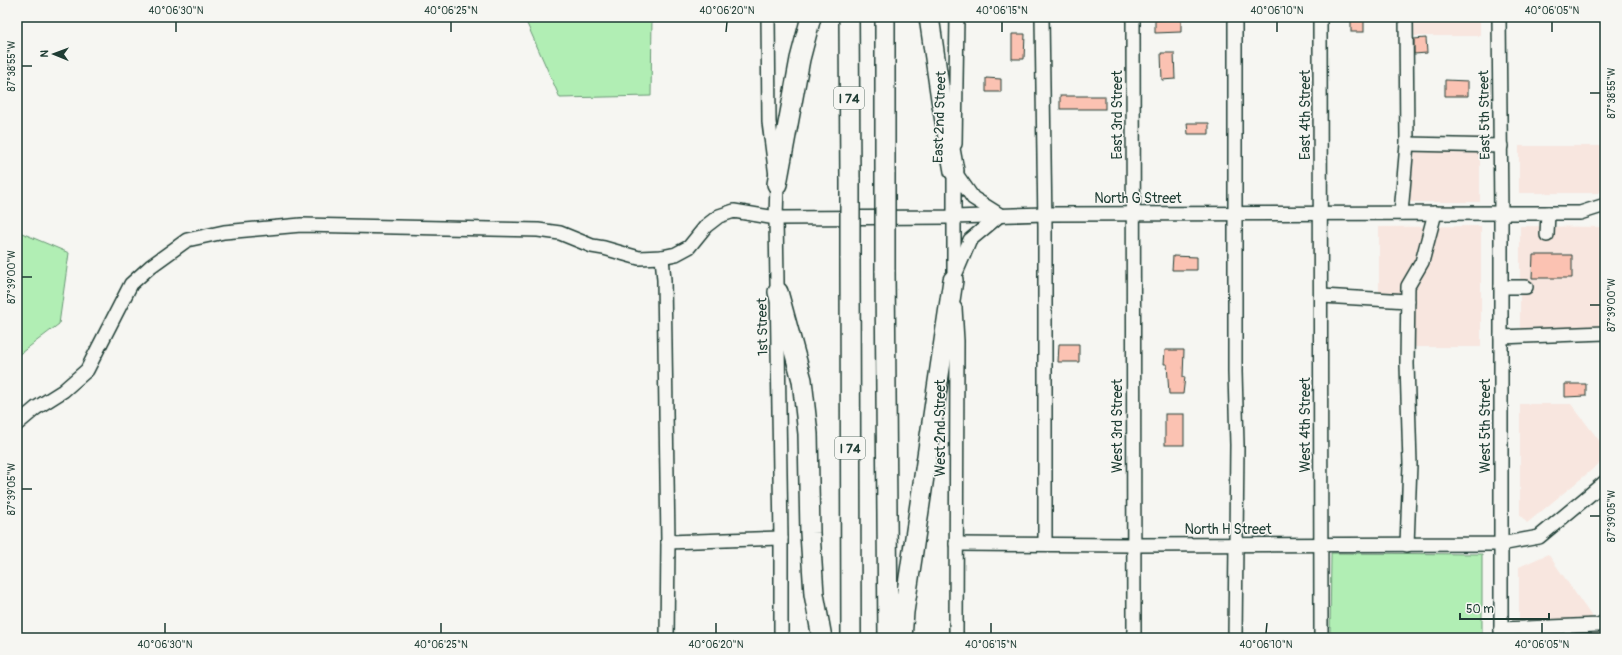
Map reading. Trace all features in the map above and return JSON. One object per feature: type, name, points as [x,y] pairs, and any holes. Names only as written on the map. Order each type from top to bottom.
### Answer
[{"type":"highway","points":[[777,184],[800,59],[811,17]]},
{"type":"highway","name":"I 74","points":[[849,17],[851,638]]},
{"type":"highway","name":"I 74","points":[[885,17],[885,270],[888,638]]},
{"type":"highway","points":[[929,17],[941,99],[954,171]]},
{"type":"highway","points":[[902,638],[904,612],[953,280]]},
{"type":"highway","points":[[778,292],[803,388],[808,434],[810,533],[814,586],[822,638]]},
{"type":"street","name":"1st Street","points":[[768,17],[769,122],[777,184],[776,218],[781,638]]},
{"type":"street","name":"East 2nd Street","points":[[954,217],[954,171],[957,106],[957,17]]},
{"type":"street","points":[[1042,17],[1045,214],[1045,544]]},
{"type":"street","name":"East 3rd Street","points":[[1133,17],[1133,214]]},
{"type":"street","points":[[1235,17],[1237,444],[1235,638]]},
{"type":"street","name":"East 4th Street","points":[[1320,17],[1322,213]]},
{"type":"street","points":[[1401,213],[1407,144],[1406,17]]},
{"type":"street","name":"East 5th Street","points":[[1499,17],[1501,213]]},
{"type":"street","points":[[1407,144],[1501,146]]},
{"type":"street","points":[[953,280],[970,240],[1000,215],[973,198],[954,171]]},
{"type":"street","name":"North G Street","points":[[17,424],[36,408],[63,391],[87,370],[131,284],[151,266],[187,240],[224,232],[301,225],[538,230],[560,232],[592,246],[639,258],[662,257],[676,254],[689,247],[706,226],[719,216],[734,211],[776,218],[954,217],[1045,214],[1580,213],[1605,205]]},
{"type":"street","name":"West 4th Street","points":[[1321,638],[1322,213]]},
{"type":"street","points":[[1407,545],[1410,464],[1407,364],[1408,286],[1422,262],[1435,213]]},
{"type":"street","name":"West 5th Street","points":[[1501,213],[1501,633]]},
{"type":"street","points":[[1547,235],[1548,213]]},
{"type":"street","name":"West 3rd Street","points":[[1133,214],[1134,638]]},
{"type":"street","name":"West 2nd Street","points":[[954,217],[953,280],[957,341],[956,638]]},
{"type":"street","points":[[662,257],[664,280],[668,542],[667,638]]},
{"type":"street","points":[[1501,287],[1526,287]]},
{"type":"street","points":[[1322,296],[1408,301]]},
{"type":"street","points":[[1501,337],[1605,333]]},
{"type":"street","name":"North H Street","points":[[956,544],[1501,544],[1539,536],[1605,482]]},
{"type":"street","points":[[668,542],[781,538]]},
{"type":"street","points":[[1501,633],[1598,625],[1605,622]]},
{"type":"shaded area","points":[[1406,17],[1480,17],[1480,36],[1406,36]]},
{"type":"shaded area","points":[[1407,137],[1480,137],[1480,202],[1402,202]]},
{"type":"shaded area","points":[[1519,146],[1605,146],[1605,188],[1598,193],[1519,193]]},
{"type":"shaded area","points":[[1481,226],[1481,347],[1407,347],[1408,301],[1379,299],[1379,227]]},
{"type":"shaded area","points":[[1520,226],[1605,227],[1605,333],[1520,336]]},
{"type":"shaded area","points":[[1520,404],[1571,404],[1605,448],[1605,459],[1527,523],[1520,515]]},
{"type":"shaded area","points":[[1548,554],[1597,624],[1605,622],[1605,638],[1519,638],[1519,567]]},
{"type":"green space","points":[[524,17],[652,17],[651,96],[560,98]]},
{"type":"green space","points":[[17,231],[69,253],[59,324],[17,356]]},
{"type":"green space","points":[[1331,553],[1482,554],[1482,638],[1330,638]]},
{"type":"building","points":[[1351,17],[1364,17],[1364,32],[1351,32]]},
{"type":"building","points":[[1181,19],[1181,32],[1155,33],[1155,20]]},
{"type":"building","points":[[1012,34],[1025,34],[1024,59],[1012,59]]},
{"type":"building","points":[[1426,38],[1427,53],[1414,54],[1414,39]]},
{"type":"building","points":[[1161,53],[1174,53],[1175,79],[1162,80]]},
{"type":"building","points":[[986,78],[1001,79],[1001,92],[986,92]]},
{"type":"building","points":[[1445,80],[1468,81],[1468,96],[1445,96]]},
{"type":"building","points":[[1060,96],[1105,96],[1105,109],[1060,109]]},
{"type":"building","points":[[1187,123],[1209,123],[1209,134],[1188,134]]},
{"type":"building","points":[[1533,255],[1572,255],[1572,278],[1532,278]]},
{"type":"building","points":[[1173,256],[1197,257],[1197,270],[1172,270]]},
{"type":"building","points":[[1059,344],[1079,344],[1079,362],[1058,362]]},
{"type":"building","points":[[1165,350],[1184,350],[1183,377],[1185,377],[1183,394],[1169,394],[1167,364],[1164,364]]},
{"type":"building","points":[[1565,384],[1586,384],[1586,396],[1565,397]]},
{"type":"building","points":[[1165,414],[1184,414],[1184,445],[1165,445]]}]
